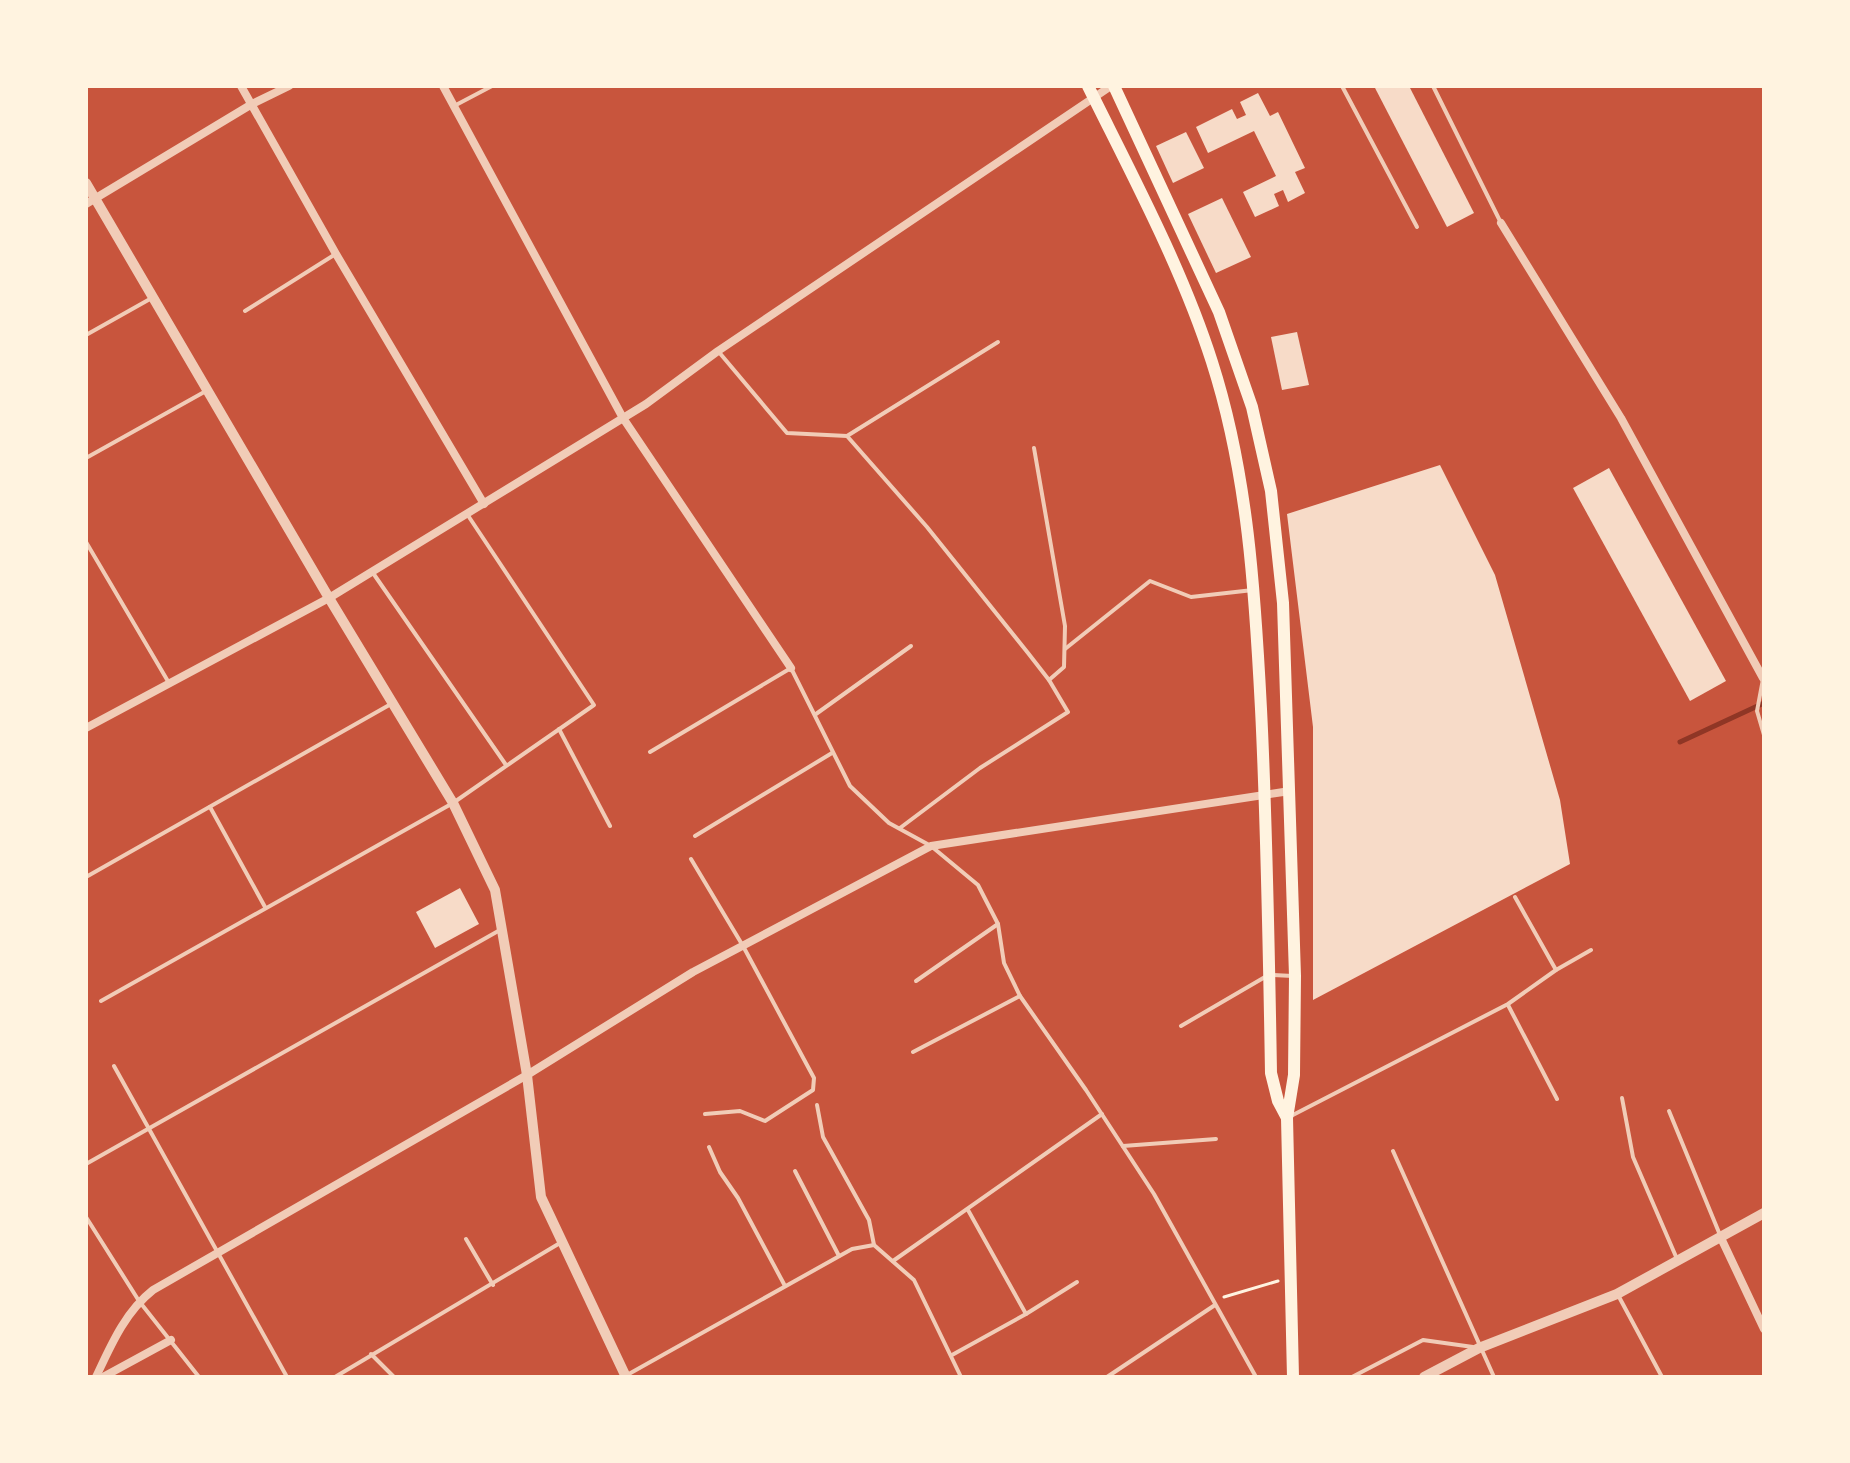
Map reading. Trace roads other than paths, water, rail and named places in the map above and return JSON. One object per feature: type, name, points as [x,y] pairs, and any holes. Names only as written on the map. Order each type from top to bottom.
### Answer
[{"type":"main road","points":[[1112,86],[1219,312],[1252,407],[1271,491],[1283,603],[1290,791],[1295,976],[1294,1075],[1287,1118],[1295,1376]]},
{"type":"main road","points":[[1090,91],[1171,259],[1212,361],[1228,423],[1255,590],[1265,793],[1271,1073],[1278,1101],[1287,1118]]},
{"type":"main road","points":[[1171,259],[1191,249]]},
{"type":"street","points":[[241,86],[484,504]]},
{"type":"street","points":[[91,202],[252,104],[289,86]]},
{"type":"street","points":[[443,86],[623,418],[791,668]]},
{"type":"street","points":[[86,728],[329,598],[646,404],[1090,91],[1112,86]]},
{"type":"street","points":[[86,183],[91,202],[153,297],[453,803],[495,890],[527,1075],[541,1197],[625,1377]]},
{"type":"street","points":[[1501,223],[1621,418],[1763,677]]},
{"type":"street","points":[[96,1377],[115,1337],[139,1301],[215,1252],[527,1075],[693,972],[931,846],[1290,791]]},
{"type":"street","points":[[1424,1377],[1479,1348],[1617,1294],[1764,1213]]},
{"type":"street","points":[[1721,1238],[1764,1329]]},
{"type":"street","points":[[103,1377],[171,1340]]},
{"type":"lane","points":[[454,106],[492,86]]},
{"type":"lane","points":[[1342,86],[1417,227]]},
{"type":"lane","points":[[1433,86],[1501,223]]},
{"type":"lane","points":[[245,311],[336,254]]},
{"type":"lane","points":[[86,335],[153,297]]},
{"type":"lane","points":[[718,351],[787,433],[847,436],[998,342]]},
{"type":"lane","points":[[86,458],[207,390]]},
{"type":"lane","points":[[847,436],[927,527],[1049,680],[1068,712],[980,768],[900,828]]},
{"type":"lane","points":[[1034,448],[1065,626],[1064,667],[1049,680]]},
{"type":"lane","points":[[101,1001],[453,803],[594,705],[467,514]]},
{"type":"lane","points":[[86,542],[169,683]]},
{"type":"lane","points":[[372,572],[506,765]]},
{"type":"lane","points":[[1064,649],[1150,581],[1191,597],[1255,590]]},
{"type":"lane","points":[[815,714],[911,646]]},
{"type":"lane","points":[[650,752],[791,668],[850,786],[889,823],[931,846],[978,885],[998,924],[1004,963],[1020,996],[1154,1194],[1256,1377]]},
{"type":"lane","points":[[1763,677],[1757,711],[1764,735]]},
{"type":"lane","points":[[86,877],[393,703]]},
{"type":"lane","points":[[558,729],[610,826]]},
{"type":"lane","points":[[695,836],[832,753]]},
{"type":"lane","points":[[210,806],[265,907]]},
{"type":"lane","points":[[691,859],[743,946],[814,1078],[813,1090],[765,1121],[740,1111],[705,1114]]},
{"type":"lane","points":[[1515,897],[1556,970]]},
{"type":"lane","points":[[916,981],[998,924]]},
{"type":"lane","points":[[86,1164],[502,929]]},
{"type":"lane","points":[[1287,1118],[1508,1004],[1591,950]]},
{"type":"lane","points":[[1181,1026],[1269,975],[1295,976]]},
{"type":"lane","points":[[913,1052],[1020,996]]},
{"type":"lane","points":[[1508,1004],[1557,1099]]},
{"type":"lane","points":[[114,1066],[287,1377]]},
{"type":"lane","points":[[1622,1098],[1633,1157],[1678,1261]]},
{"type":"lane","points":[[817,1105],[823,1137],[869,1220],[874,1245],[914,1280],[961,1377]]},
{"type":"lane","points":[[1669,1111],[1721,1238]]},
{"type":"lane","points":[[893,1261],[1102,1114]]},
{"type":"lane","points":[[1123,1146],[1216,1139]]},
{"type":"lane","points":[[709,1147],[785,1286]]},
{"type":"lane","points":[[1393,1151],[1494,1377]]},
{"type":"lane","points":[[795,1171],[839,1256]]},
{"type":"lane","points":[[968,1210],[1026,1314]]},
{"type":"lane","points":[[86,1217],[139,1301],[199,1377]]},
{"type":"lane","points":[[466,1239],[493,1285]]},
{"type":"lane","points":[[335,1377],[560,1243]]},
{"type":"lane","points":[[625,1377],[852,1249],[874,1245]]},
{"type":"lane","points":[[952,1355],[1077,1282]]},
{"type":"lane","points":[[1617,1294],[1662,1377]]},
{"type":"lane","points":[[1107,1377],[1213,1303]]},
{"type":"lane","points":[[1352,1377],[1423,1340],[1479,1348]]},
{"type":"lane","points":[[371,1354],[394,1377]]},
{"type":"waterway","points":[[1680,742],[1764,703]]}]
